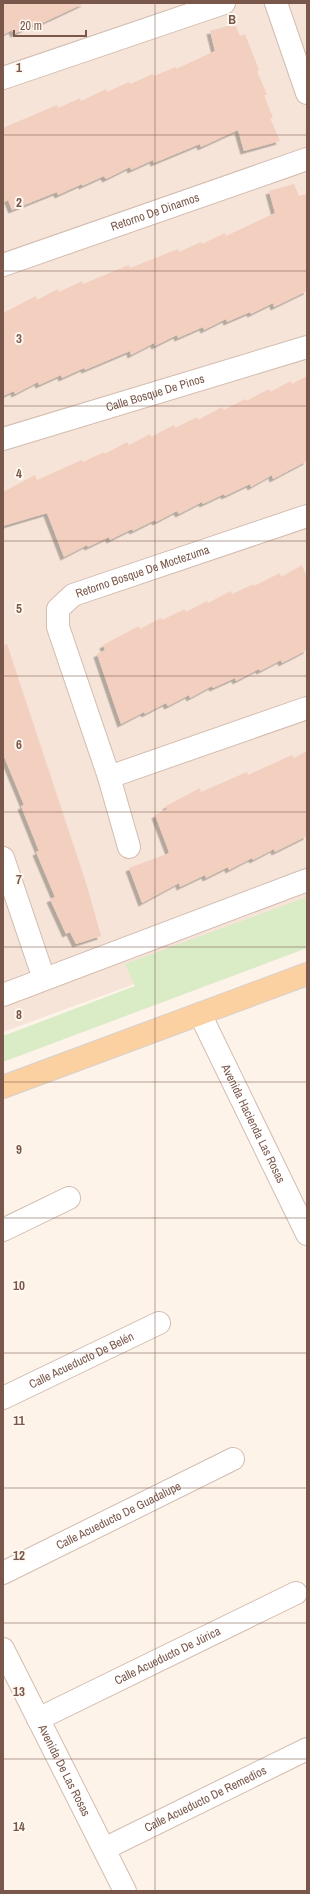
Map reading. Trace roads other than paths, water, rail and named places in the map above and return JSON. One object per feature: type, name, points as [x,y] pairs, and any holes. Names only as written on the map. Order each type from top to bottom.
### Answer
[{"type":"main road","points":[[3,1087],[307,974]]},
{"type":"street","points":[[3,78],[224,3]]},
{"type":"street","points":[[276,3],[307,93]]},
{"type":"street","name":"Retorno De Dinamos","points":[[3,265],[307,160]]},
{"type":"street","name":"Calle Bosque De Pinos","points":[[3,439],[307,347]]},
{"type":"street","name":"Retorno Bosque De Moctezuma","points":[[129,847],[109,777],[58,627],[58,609],[73,595],[307,516]]},
{"type":"street","points":[[109,777],[307,708]]},
{"type":"street","points":[[3,858],[44,979]]},
{"type":"street","points":[[3,995],[307,880]]},
{"type":"street","name":"Avenida Hacienda Las Rosas","points":[[200,1014],[307,1234]]},
{"type":"street","points":[[3,1230],[69,1198]]},
{"type":"street","name":"Calle Acueducto De Belén","points":[[3,1398],[159,1323]]},
{"type":"street","name":"Calle Acueducto De Guadalupe","points":[[3,1573],[233,1459]]},
{"type":"street","name":"Calle Acueducto De Júrica","points":[[38,1719],[296,1593]]},
{"type":"street","name":"Avenida De Las Rosas","points":[[3,1649],[125,1891]]},
{"type":"street","name":"Calle Acueducto De Remedios","points":[[104,1849],[307,1749]]}]
